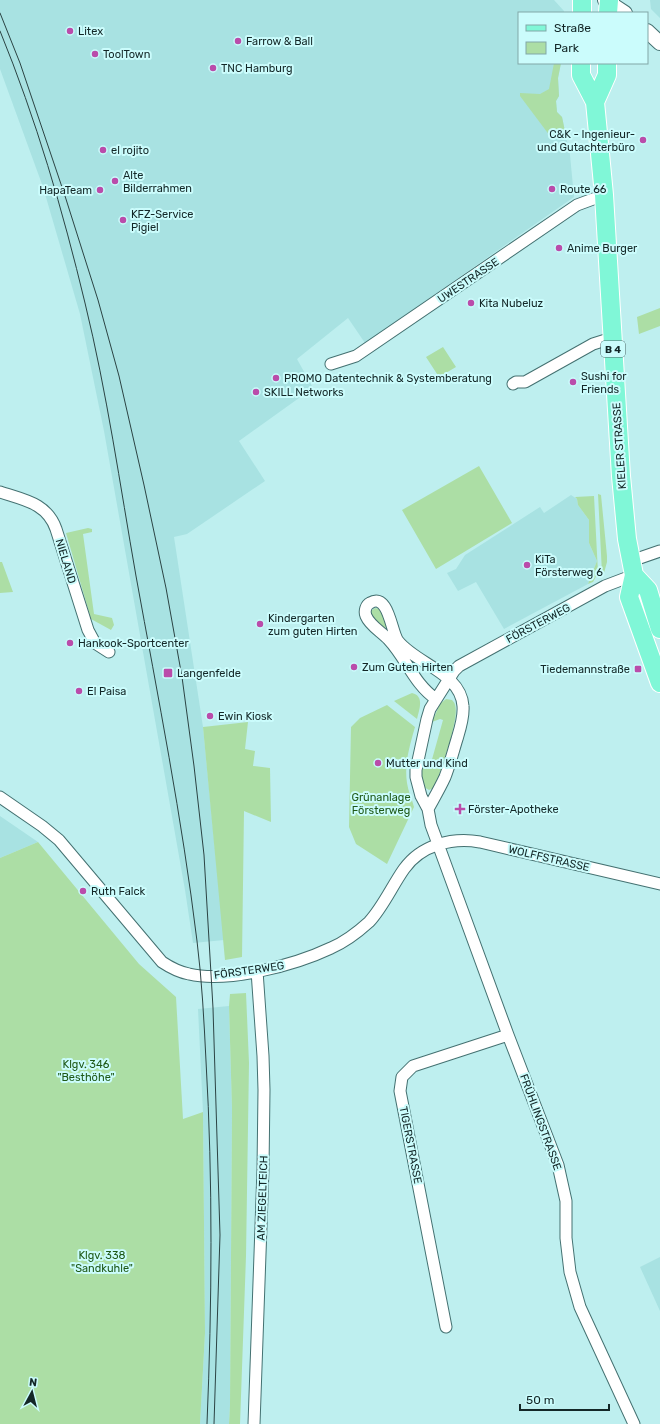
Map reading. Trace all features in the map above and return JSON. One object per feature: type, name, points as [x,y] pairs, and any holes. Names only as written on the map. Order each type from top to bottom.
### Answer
[{"type":"main road","points":[[582,0],[582,12]]},
{"type":"main road","name":"KIELER STRASSE","points":[[581,64],[581,75],[595,102],[604,195],[622,491],[626,532],[632,568],[629,597],[660,683]]},
{"type":"main road","name":"KIELER STRASSE","points":[[595,102],[607,75],[608,64]]},
{"type":"main road","points":[[632,568],[648,590],[660,629]]},
{"type":"street","points":[[608,4],[623,12]]},
{"type":"street","points":[[648,32],[655,42]]},
{"type":"street","name":"UWESTRASSE","points":[[331,364],[356,356],[577,205],[604,195]]},
{"type":"street","points":[[513,384],[516,382],[525,382],[593,344],[612,338]]},
{"type":"street","name":"NIELAND","points":[[0,492],[38,505],[49,515],[56,529],[88,630],[95,643],[109,652]]},
{"type":"street","name":"FÖRSTERWEG","points":[[0,797],[42,826],[59,840],[162,962],[172,969],[190,974],[210,976],[257,971],[294,963],[332,948],[351,937],[369,922],[411,861],[424,851],[438,844],[431,825],[428,809],[421,796],[416,777],[416,770],[427,720],[436,699],[454,671],[459,666],[605,586],[660,551]]},
{"type":"street","points":[[428,809],[444,778],[461,727],[463,705],[456,689],[449,680],[434,668],[413,656],[398,642],[394,634],[390,617],[383,604],[375,601],[370,603],[366,606],[365,615],[368,620],[388,638],[420,684],[436,699]]},
{"type":"street","name":"WOLFFSTRASSE","points":[[438,844],[454,841],[471,841],[660,884]]},
{"type":"street","name":"FRÜHLINGSTRASSE","points":[[438,844],[558,1166],[566,1201],[566,1238],[570,1272],[580,1307],[634,1424]]},
{"type":"street","name":"AM ZIEGELTEICH","points":[[254,1424],[264,1090],[257,971]]},
{"type":"street","name":"TIGERSTRASSE","points":[[446,1326],[400,1091],[402,1077],[413,1066],[508,1035]]},
{"type":"shaded area","points":[[0,0],[554,0],[564,11],[518,12],[518,64],[561,64],[558,78],[559,96],[556,101],[557,112],[562,117],[570,155],[574,197],[365,343],[348,318],[297,359],[313,388],[239,441],[265,481],[187,534],[174,537],[203,727],[224,940],[193,943],[104,431],[80,314],[43,187],[0,69]]},
{"type":"shaded area","points":[[650,0],[660,0],[660,18],[651,9]]},
{"type":"shaded area","name":"KiTa Försterweg 6","points":[[571,495],[577,499],[578,505],[589,520],[589,543],[597,561],[588,584],[504,629],[476,582],[458,591],[447,573],[456,569],[465,555],[540,507],[544,513]]},
{"type":"shaded area","points":[[0,816],[38,842],[0,858]]},
{"type":"shaded area","points":[[229,1006],[232,1109],[229,1424],[200,1424],[205,1333],[203,1112],[198,1009]]},
{"type":"shaded area","points":[[660,1257],[660,1311],[640,1267]]},
{"type":"green space","points":[[554,64],[561,64],[558,78],[559,96],[556,101],[557,112],[562,117],[566,136],[557,138],[550,136],[520,96],[520,93],[540,94],[549,89]]},
{"type":"green space","points":[[660,308],[660,326],[639,334],[637,317]]},
{"type":"green space","points":[[443,347],[456,367],[439,377],[426,357]]},
{"type":"green space","points":[[479,466],[512,523],[436,569],[402,510]]},
{"type":"green space","points":[[598,494],[601,495],[607,556],[604,573],[602,573]]},
{"type":"green space","points":[[594,496],[598,573],[593,582],[588,584],[597,561],[589,543],[589,520],[578,505],[575,497]]},
{"type":"green space","points":[[88,528],[92,529],[92,532],[83,534],[94,614],[112,618],[114,625],[111,630],[91,619],[66,533]]},
{"type":"green space","points":[[0,562],[2,562],[13,592],[0,593]]},
{"type":"green space","points":[[375,608],[380,609],[386,622],[386,628],[378,624],[372,616],[371,611]]},
{"type":"green space","points":[[412,693],[419,697],[420,700],[420,708],[417,719],[394,701]]},
{"type":"green space","points":[[446,699],[452,700],[455,704],[456,712],[453,732],[436,784],[434,788],[429,790],[424,787],[421,777],[421,765],[431,763],[443,720],[440,719],[432,722],[440,704]]},
{"type":"green space","name":"Grünanlage Försterweg","points":[[387,705],[415,727],[406,768],[408,786],[414,807],[387,864],[356,844],[349,827],[351,727],[360,718]]},
{"type":"green space","points":[[248,722],[245,749],[255,751],[253,766],[270,768],[271,822],[244,811],[242,957],[225,960],[203,727]]},
{"type":"green space","points":[[38,842],[139,964],[176,997],[183,1119],[203,1112],[205,1333],[200,1424],[0,1424],[0,858]]},
{"type":"green space","points":[[246,993],[249,1063],[246,1256],[240,1424],[229,1424],[232,1109],[229,1006],[230,994]]},
{"type":"tram line","points":[[0,13],[20,63],[65,196],[98,300],[119,376],[166,588],[182,677],[204,855],[213,1008],[220,1235],[214,1424]]},
{"type":"tram line","points":[[0,31],[37,131],[48,166],[68,234],[93,337],[113,439],[169,758],[191,895],[204,1016],[210,1152],[210,1333],[207,1424]]},
{"type":"place","name":"Litex","points":[[70,31]]},
{"type":"place","name":"Farrow & Ball","points":[[238,41]]},
{"type":"place","name":"ToolTown","points":[[95,54]]},
{"type":"place","name":"TNC Hamburg","points":[[213,68]]},
{"type":"place","name":"C&K - Ingenieur- und Gutachterbüro","points":[[643,140]]},
{"type":"place","name":"el rojito","points":[[103,150]]},
{"type":"place","name":"Alte Bilderrahmen","points":[[115,181]]},
{"type":"place","name":"Route 66","points":[[552,189]]},
{"type":"place","name":"HapaTeam","points":[[100,190]]},
{"type":"place","name":"KFZ-Service Pigiel","points":[[123,220]]},
{"type":"place","name":"Anime Burger","points":[[559,248]]},
{"type":"place","name":"Kita Nubeluz","points":[[471,303]]},
{"type":"place","name":"PROMO Datentechnik & Systemberatung","points":[[276,378]]},
{"type":"place","name":"Sushi for Friends","points":[[573,382]]},
{"type":"place","name":"SKILL Networks","points":[[256,392]]},
{"type":"place","name":"KiTa Försterweg 6","points":[[527,565]]},
{"type":"place","name":"Kindergarten zum guten Hirten","points":[[260,624]]},
{"type":"place","name":"Hankook-Sportcenter","points":[[70,643]]},
{"type":"place","name":"Zum Guten Hirten","points":[[354,667]]},
{"type":"place","name":"Tiedemannstraße","points":[[638,669]]},
{"type":"place","name":"Langenfelde","points":[[168,673]]},
{"type":"place","name":"El Paisa","points":[[79,691]]},
{"type":"place","name":"Ewin Kiosk","points":[[210,716]]},
{"type":"place","name":"Mutter und Kind","points":[[378,763]]},
{"type":"place","name":"Förster-Apotheke","points":[[460,809]]},
{"type":"place","name":"Ruth Falck","points":[[83,891]]},
{"type":"park label","name":"Klgv. 346 \"Besthöhe\"","points":[[86,1070]]},
{"type":"park label","name":"Klgv. 338 \"Sandkuhle\"","points":[[102,1261]]}]
